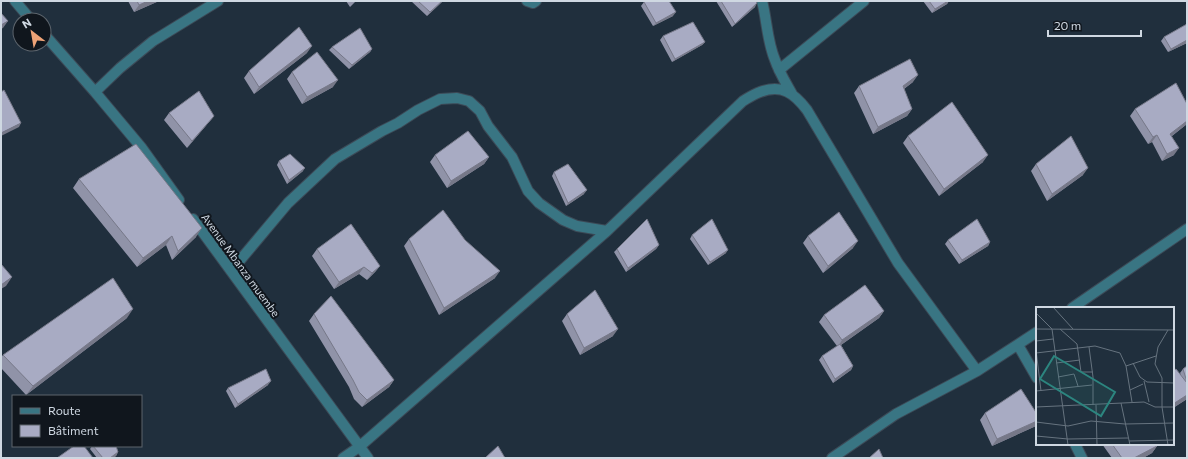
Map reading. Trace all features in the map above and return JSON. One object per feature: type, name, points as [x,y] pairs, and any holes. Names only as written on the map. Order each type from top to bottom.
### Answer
[{"type":"street","points":[[15,1],[25,12]]},
{"type":"street","points":[[95,92],[120,68],[153,41],[218,1]]},
{"type":"street","points":[[527,1],[533,3],[536,1]]},
{"type":"street","points":[[762,1],[774,60],[792,94]]},
{"type":"street","points":[[779,70],[864,1]]},
{"type":"street","name":"Avenue Mbanza muembe","points":[[52,43],[141,147],[368,458]]},
{"type":"street","points":[[343,458],[359,447],[607,231],[743,101],[759,92],[772,89],[781,90],[792,94],[807,110],[898,263],[977,371]]},
{"type":"street","points":[[231,271],[288,203],[335,159],[418,110],[440,99],[457,98],[469,101],[480,111],[488,126],[512,158],[528,191],[539,203],[563,220],[577,226],[607,231]]},
{"type":"street","points":[[1073,307],[1187,230]]},
{"type":"street","points":[[832,458],[896,414],[977,371],[1036,333]]},
{"type":"street","points":[[1018,345],[1036,376]]},
{"type":"street","points":[[1076,445],[1082,458]]},
{"type":"building","points":[[137,1],[148,1],[139,5]]},
{"type":"building","points":[[418,1],[442,1],[430,12]]},
{"type":"building","points":[[669,1],[676,12],[656,23],[644,2]]},
{"type":"building","points":[[721,1],[756,1],[757,3],[735,24]]},
{"type":"building","points":[[929,1],[948,1],[935,9]]},
{"type":"building","points":[[1,13],[8,21],[1,25]]},
{"type":"building","points":[[693,22],[705,42],[675,59],[663,36]]},
{"type":"building","points":[[1187,24],[1187,40],[1171,49],[1164,37]]},
{"type":"building","points":[[299,27],[312,46],[259,87],[249,71]]},
{"type":"building","points":[[360,28],[372,49],[352,65],[332,47]]},
{"type":"building","points":[[317,52],[338,80],[307,97],[292,72]]},
{"type":"building","points":[[910,59],[918,75],[903,86],[912,109],[878,127],[859,86]]},
{"type":"building","points":[[1176,83],[1187,104],[1187,121],[1170,134],[1179,148],[1167,154],[1157,135],[1153,137],[1135,109]]},
{"type":"building","points":[[4,90],[21,123],[1,133],[1,92]]},
{"type":"building","points":[[199,91],[214,116],[192,141],[169,113]]},
{"type":"building","points":[[952,102],[988,155],[944,189],[908,136]]},
{"type":"building","points":[[468,131],[489,157],[451,181],[435,155]]},
{"type":"building","points":[[1071,136],[1088,168],[1052,194],[1036,164]]},
{"type":"building","points":[[136,144],[202,228],[178,251],[172,236],[143,258],[79,179]]},
{"type":"building","points":[[290,154],[305,168],[289,180],[279,161]]},
{"type":"building","points":[[568,164],[587,190],[568,203],[554,172]]},
{"type":"building","points":[[443,210],[465,240],[500,271],[444,308],[409,239]]},
{"type":"building","points":[[839,212],[858,241],[828,266],[808,236]]},
{"type":"building","points":[[647,219],[659,245],[628,268],[617,249]]},
{"type":"building","points":[[712,219],[728,250],[710,262],[692,235]]},
{"type":"building","points":[[977,219],[990,242],[962,260],[948,240]]},
{"type":"building","points":[[351,224],[380,266],[372,273],[364,267],[339,282],[317,249]]},
{"type":"building","points":[[1,264],[12,277],[1,285]]},
{"type":"building","points":[[113,278],[133,309],[33,386],[3,355]]},
{"type":"building","points":[[865,285],[884,311],[842,340],[824,315]]},
{"type":"building","points":[[595,290],[618,329],[584,348],[567,314]]},
{"type":"building","points":[[331,296],[394,380],[367,400],[359,392],[314,314]]},
{"type":"building","points":[[840,344],[853,366],[835,379],[822,356]]},
{"type":"building","points":[[1187,366],[1187,382],[1183,369]]},
{"type":"building","points":[[266,369],[271,381],[238,404],[228,388]]},
{"type":"building","points":[[1176,369],[1187,383],[1187,395],[1174,403],[1174,370]]},
{"type":"building","points":[[1021,389],[1036,412],[1036,421],[997,439],[985,413]]},
{"type":"building","points":[[1113,445],[1157,446],[1134,458],[1122,458]]},
{"type":"building","points":[[498,446],[505,458],[485,458]]},
{"type":"building","points":[[73,447],[85,447],[93,458],[57,458]]},
{"type":"building","points":[[94,447],[116,447],[118,452],[110,458],[103,458]]},
{"type":"building","points":[[879,449],[883,458],[869,458]]}]
